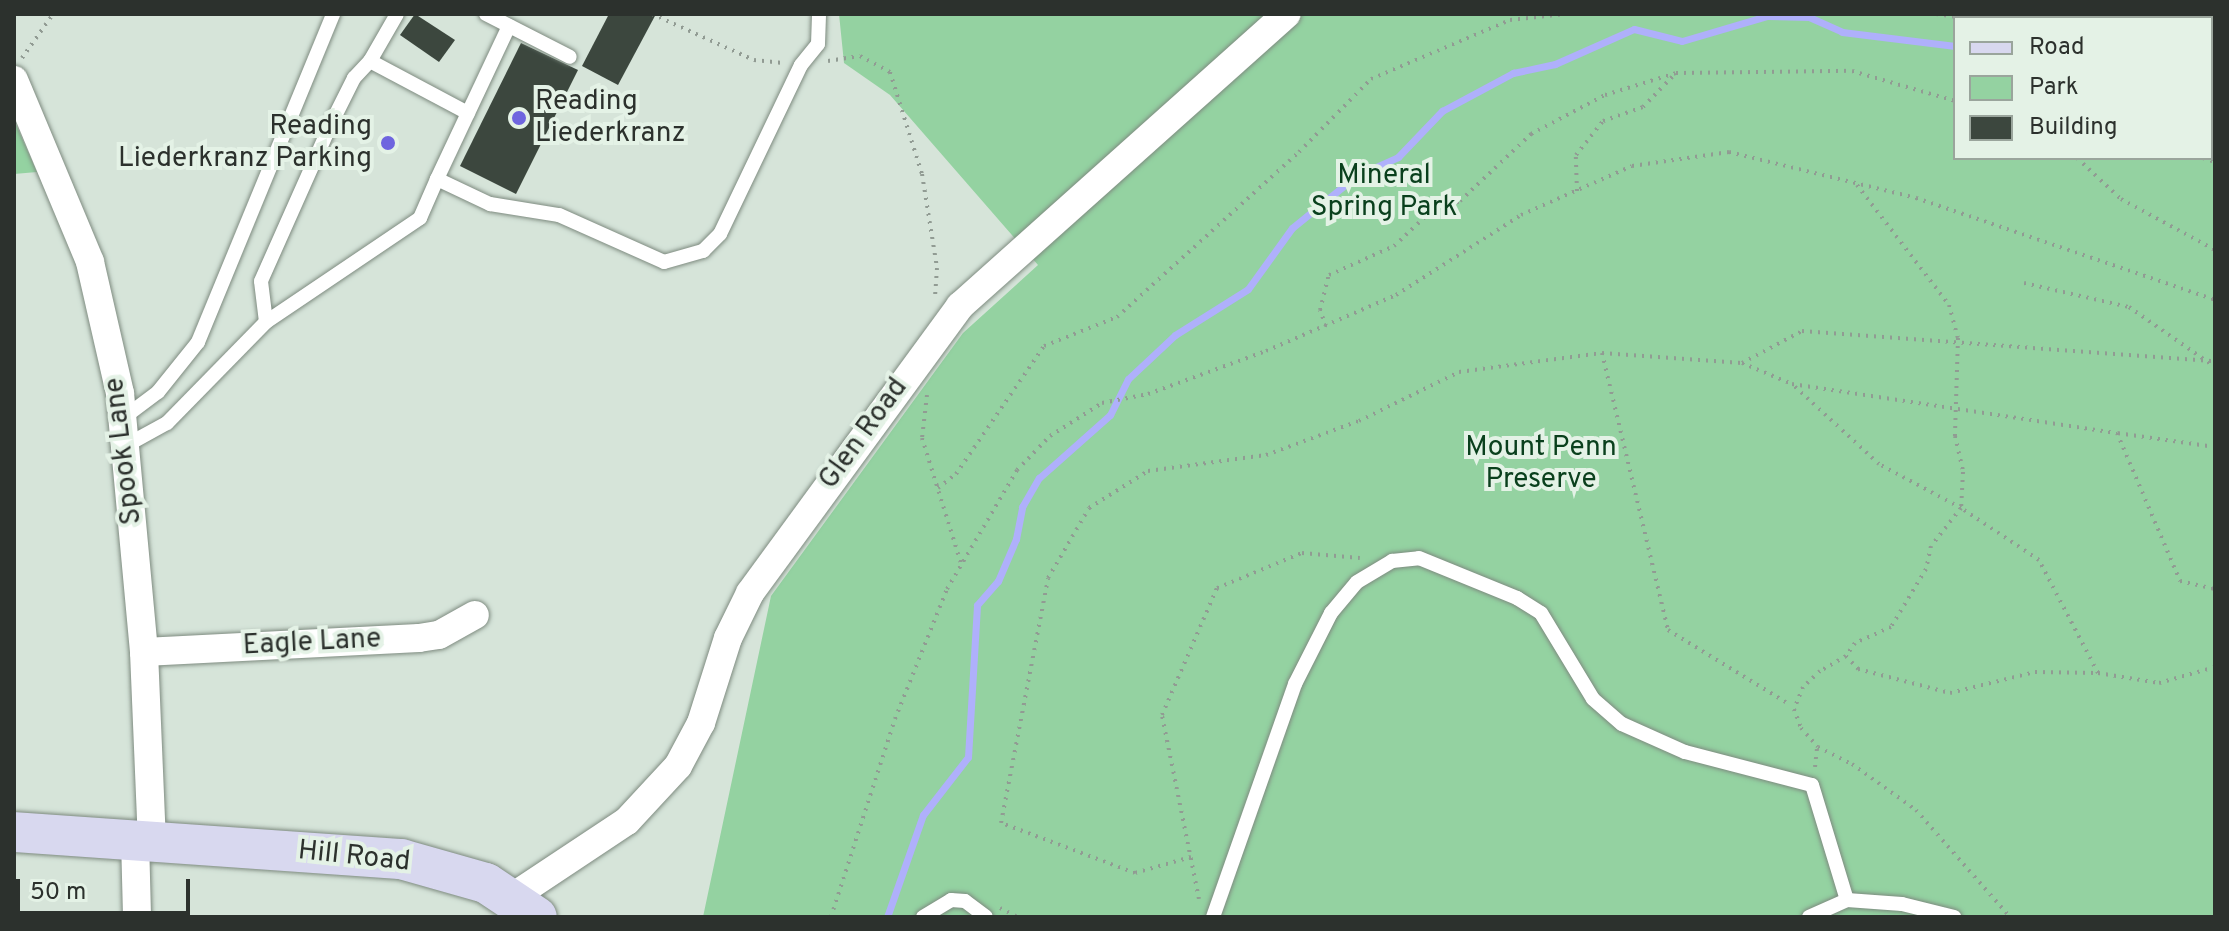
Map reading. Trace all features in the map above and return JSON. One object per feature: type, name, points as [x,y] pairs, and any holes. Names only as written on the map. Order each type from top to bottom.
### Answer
[{"type":"street","name":"Glen Road","points":[[524,908],[627,821],[678,766],[701,723],[728,638],[750,593],[960,306],[1287,14]]},
{"type":"street","name":"Spook Lane","points":[[14,80],[90,262],[123,433],[144,652],[143,840],[137,917]]},
{"type":"street","name":"Eagle Lane","points":[[144,652],[419,638],[439,635],[475,615]]},
{"type":"street","name":"Hill Road","points":[[14,832],[401,859],[486,883],[524,908]]},
{"type":"lane","points":[[123,433],[198,342],[333,14]]},
{"type":"lane","points":[[266,322],[261,281],[354,78],[370,61],[397,14]]},
{"type":"lane","points":[[486,14],[570,57]]},
{"type":"lane","points":[[437,179],[490,204],[559,215],[664,262],[684,260],[720,234],[801,65],[818,44],[819,14]]},
{"type":"lane","points":[[123,433],[167,423],[266,322],[420,218],[509,26]]},
{"type":"lane","points":[[370,61],[468,113]]},
{"type":"lane","points":[[1213,917],[1295,684],[1331,613],[1357,582],[1392,561],[1419,558],[1541,613],[1593,699],[1622,724],[1685,752],[1812,785],[1847,900]]},
{"type":"lane","points":[[923,917],[951,900],[976,907],[986,917]]},
{"type":"lane","points":[[1809,917],[1847,900],[1902,904],[1954,917]]},
{"type":"path","points":[[14,70],[53,14]]},
{"type":"path","points":[[652,14],[754,60],[801,65],[860,56],[890,72],[922,174],[937,268],[932,343]]},
{"type":"path","points":[[938,488],[956,474],[1044,346],[1117,317],[1299,152],[1371,79],[1510,20],[1565,14]]},
{"type":"path","points":[[1326,326],[1320,310],[1329,275],[1394,246],[1427,215],[1460,201],[1531,134],[1605,95],[1676,73],[1852,71],[1953,100]]},
{"type":"path","points":[[1577,191],[1576,155],[1603,121],[1643,107],[1676,73]]},
{"type":"path","points":[[831,917],[895,719],[961,563],[1017,470],[1050,436],[1102,403],[1128,399],[1326,326],[1396,295],[1521,215],[1632,166],[1729,152],[1916,198],[2215,300]]},
{"type":"path","points":[[2079,160],[2121,199],[2215,250]]},
{"type":"path","points":[[1856,183],[1949,305],[1958,338],[1955,410],[1961,508],[1931,546],[1926,569],[1891,627],[1855,643],[1846,656],[1803,687],[1794,709],[1801,728],[1818,747],[1852,764],[1916,810],[2010,917]]},
{"type":"path","points":[[2024,283],[2129,307],[2214,362]]},
{"type":"path","points":[[1742,363],[1802,331],[1958,338],[2214,362]]},
{"type":"path","points":[[1602,353],[1668,630],[1787,703]]},
{"type":"path","points":[[1191,857],[1135,873],[1001,823],[1048,578],[1089,508],[1148,471],[1266,455],[1359,421],[1459,372],[1602,353],[1742,363],[1792,384],[2215,447]]},
{"type":"path","points":[[1792,384],[1879,464],[1961,508],[2039,560],[2098,673]]},
{"type":"path","points":[[927,390],[922,438],[961,563]]},
{"type":"path","points":[[2117,433],[2180,581],[2215,589]]},
{"type":"path","points":[[1199,902],[1162,715],[1217,588],[1302,553],[1392,561]]},
{"type":"path","points":[[1846,656],[1858,669],[1950,693],[2035,672],[2098,673],[2159,683],[2215,667]]},
{"type":"green space","name":"Mount Penn Preserve","points":[[839,14],[2215,14],[2215,917],[703,917],[771,596],[963,333],[1038,265],[890,95],[844,63]]},
{"type":"green space","points":[[14,120],[37,172],[14,174]]},
{"type":"building","points":[[415,14],[455,40],[439,62],[400,35]]},
{"type":"building","points":[[609,14],[656,14],[618,85],[582,66]]},
{"type":"building","name":"Reading Liederkranz","points":[[521,43],[578,70],[516,194],[460,166]]},
{"type":"waterway","points":[[887,917],[923,815],[968,757],[977,605],[998,581],[1016,539],[1022,507],[1039,478],[1110,415],[1128,379],[1175,335],[1248,289],[1292,228],[1356,176],[1398,157],[1442,111],[1513,73],[1555,64],[1634,29],[1682,41],[1767,16],[1809,17],[1842,32],[1953,46]]},
{"type":"place","name":"Reading Liederkranz","points":[[519,118]]},
{"type":"place","name":"Reading Liederkranz Parking","points":[[388,143]]},
{"type":"park label","name":"Mineral Spring Park","points":[[1384,192]]}]
